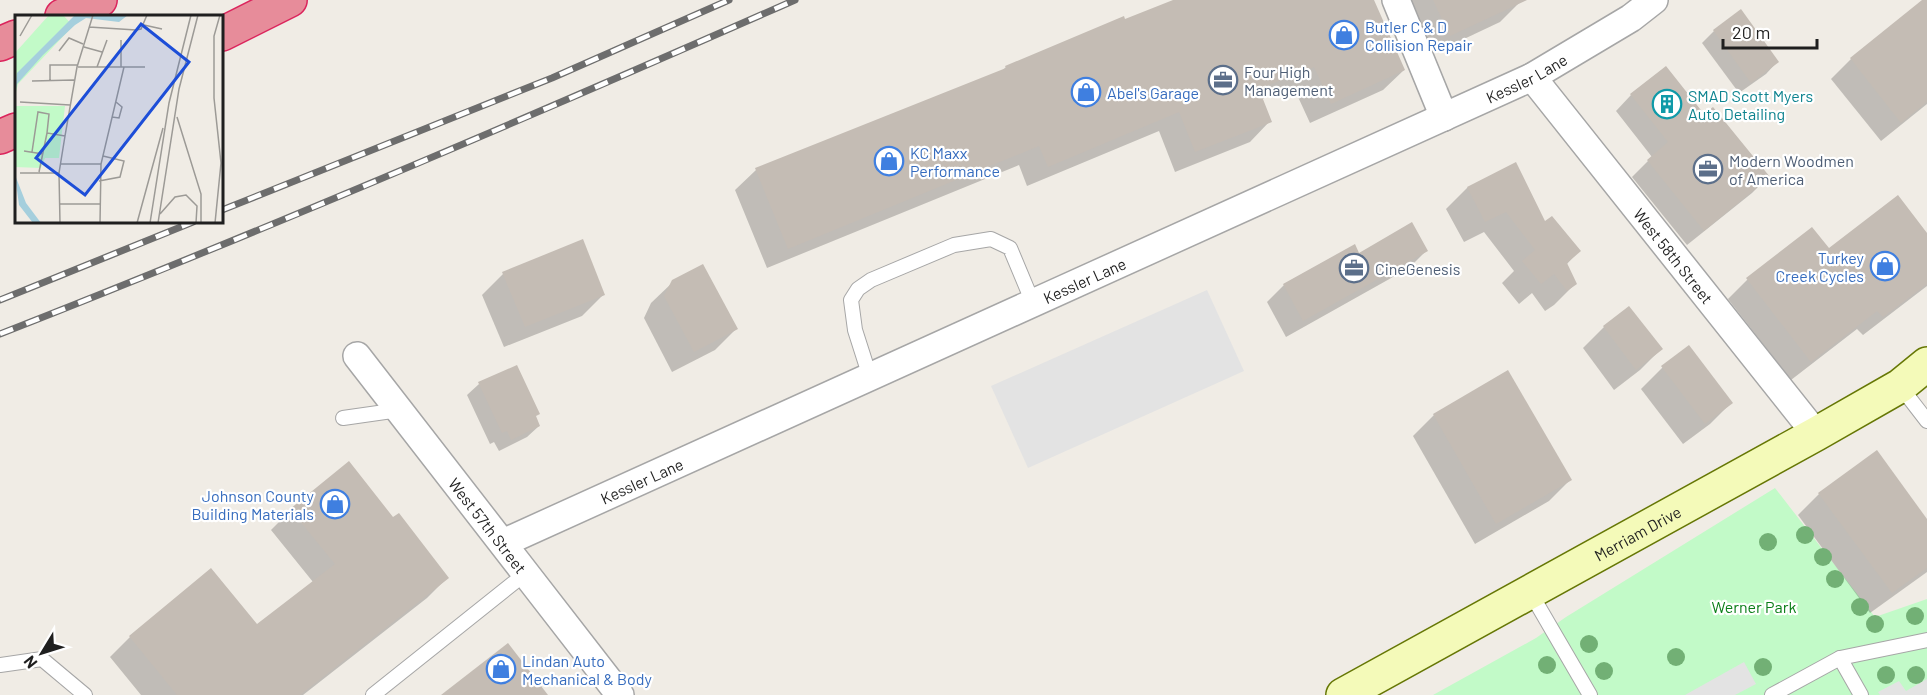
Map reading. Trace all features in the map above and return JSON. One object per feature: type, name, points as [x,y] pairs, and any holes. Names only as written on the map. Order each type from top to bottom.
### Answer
[{"type":"highway","points":[[64,15],[100,0]]},
{"type":"highway","points":[[224,33],[290,0]]},
{"type":"highway","points":[[0,44],[15,37]]},
{"type":"highway","points":[[0,137],[15,130]]},
{"type":"main road","name":"Merriam Drive","points":[[1343,695],[1816,434],[1900,386],[1927,364]]},
{"type":"street","points":[[1396,0],[1444,117]]},
{"type":"street","name":"Kessler Lane","points":[[503,543],[1532,77],[1631,18],[1653,0]]},
{"type":"street","name":"West 58th Street","points":[[1532,77],[1816,434]]},
{"type":"street","name":"West 57th Street","points":[[357,356],[620,695]]},
{"type":"lane","points":[[870,377],[855,330],[851,300],[858,289],[871,280],[954,246],[991,239],[1010,248],[1033,303]]},
{"type":"lane","points":[[1900,386],[1927,421]]},
{"type":"lane","points":[[343,418],[399,410]]},
{"type":"lane","points":[[373,695],[526,573]]},
{"type":"lane","points":[[1530,592],[1590,695]]},
{"type":"lane","points":[[1772,695],[1840,658],[1927,640]]},
{"type":"lane","points":[[1840,658],[1861,695]]},
{"type":"lane","points":[[0,665],[42,659],[85,695]]},
{"type":"green space","name":"Werner Park","points":[[1775,488],[1875,617],[1927,599],[1927,695],[1433,695],[1536,638],[1566,617]]},
{"type":"shaded area","points":[[1207,290],[1244,371],[1028,468],[991,386]]},
{"type":"shaded area","points":[[1744,662],[1756,684],[1735,695],[1685,695]]},
{"type":"shaded area","points":[[1927,679],[1927,695],[1880,695],[1878,692],[1899,681],[1906,691]]},
{"type":"building","points":[[1173,0],[1374,0],[1405,70],[1331,104],[1314,67],[1259,89],[1272,122],[1195,152],[1179,112],[1048,167],[1039,146],[788,249],[755,168],[1006,68],[1005,66],[1124,16],[1125,19]]},
{"type":"building","points":[[1433,0],[1527,0],[1450,36]]},
{"type":"building","points":[[1922,0],[1927,0],[1927,102],[1901,123],[1850,58]]},
{"type":"building","points":[[1741,9],[1779,62],[1751,83],[1713,30]]},
{"type":"building","name":"Modern Woodmen of America","points":[[1666,66],[1704,114],[1713,107],[1770,177],[1704,231],[1647,160],[1668,142],[1630,94]]},
{"type":"building","points":[[1516,162],[1545,221],[1552,216],[1581,251],[1567,263],[1577,284],[1567,291],[1554,274],[1541,284],[1522,261],[1535,250],[1506,212],[1485,222],[1467,187]]},
{"type":"building","points":[[1898,195],[1927,233],[1927,284],[1883,317],[1877,311],[1811,362],[1746,278],[1812,227],[1829,248]]},
{"type":"building","name":"CineGenesis","points":[[1412,222],[1428,251],[1303,321],[1283,284],[1355,244],[1359,253]]},
{"type":"building","points":[[583,239],[605,295],[525,327],[502,272]]},
{"type":"building","points":[[703,264],[738,329],[694,352],[664,296],[672,280]]},
{"type":"building","points":[[1629,306],[1663,349],[1636,370],[1603,326]]},
{"type":"building","points":[[1689,345],[1733,403],[1705,424],[1661,366]]},
{"type":"building","points":[[517,365],[540,414],[536,416],[540,426],[511,440],[507,431],[502,433],[478,382]]},
{"type":"building","points":[[1508,370],[1572,480],[1496,524],[1433,414]]},
{"type":"building","points":[[1877,450],[1927,519],[1927,568],[1892,593],[1818,493]]},
{"type":"building","points":[[349,461],[393,517],[399,513],[449,578],[300,695],[177,695],[129,636],[211,568],[257,624],[335,564],[290,509]]},
{"type":"building","name":"Lindan Auto Mechanical & Body","points":[[508,643],[548,695],[441,695]]},
{"type":"railway","points":[[224,209],[552,78],[729,0]]},
{"type":"railway","points":[[0,334],[399,171],[795,0]]},
{"type":"railway","points":[[0,300],[188,224]]},
{"type":"place","name":"Butler C & D Collision Repair","points":[[1344,35]]},
{"type":"place","name":"Four High Management","points":[[1223,80]]},
{"type":"place","name":"Abel's Garage","points":[[1086,92]]},
{"type":"place","name":"SMAD Scott Myers Auto Detailing","points":[[1667,104]]},
{"type":"place","name":"KC Maxx Performance","points":[[889,161]]},
{"type":"place","name":"Modern Woodmen of America","points":[[1708,169]]},
{"type":"place","name":"Turkey Creek Cycles","points":[[1885,266]]},
{"type":"place","name":"CineGenesis","points":[[1354,268]]},
{"type":"place","name":"Johnson County Building Materials","points":[[335,504]]},
{"type":"place","name":"Lindan Auto Mechanical & Body","points":[[501,669]]}]
